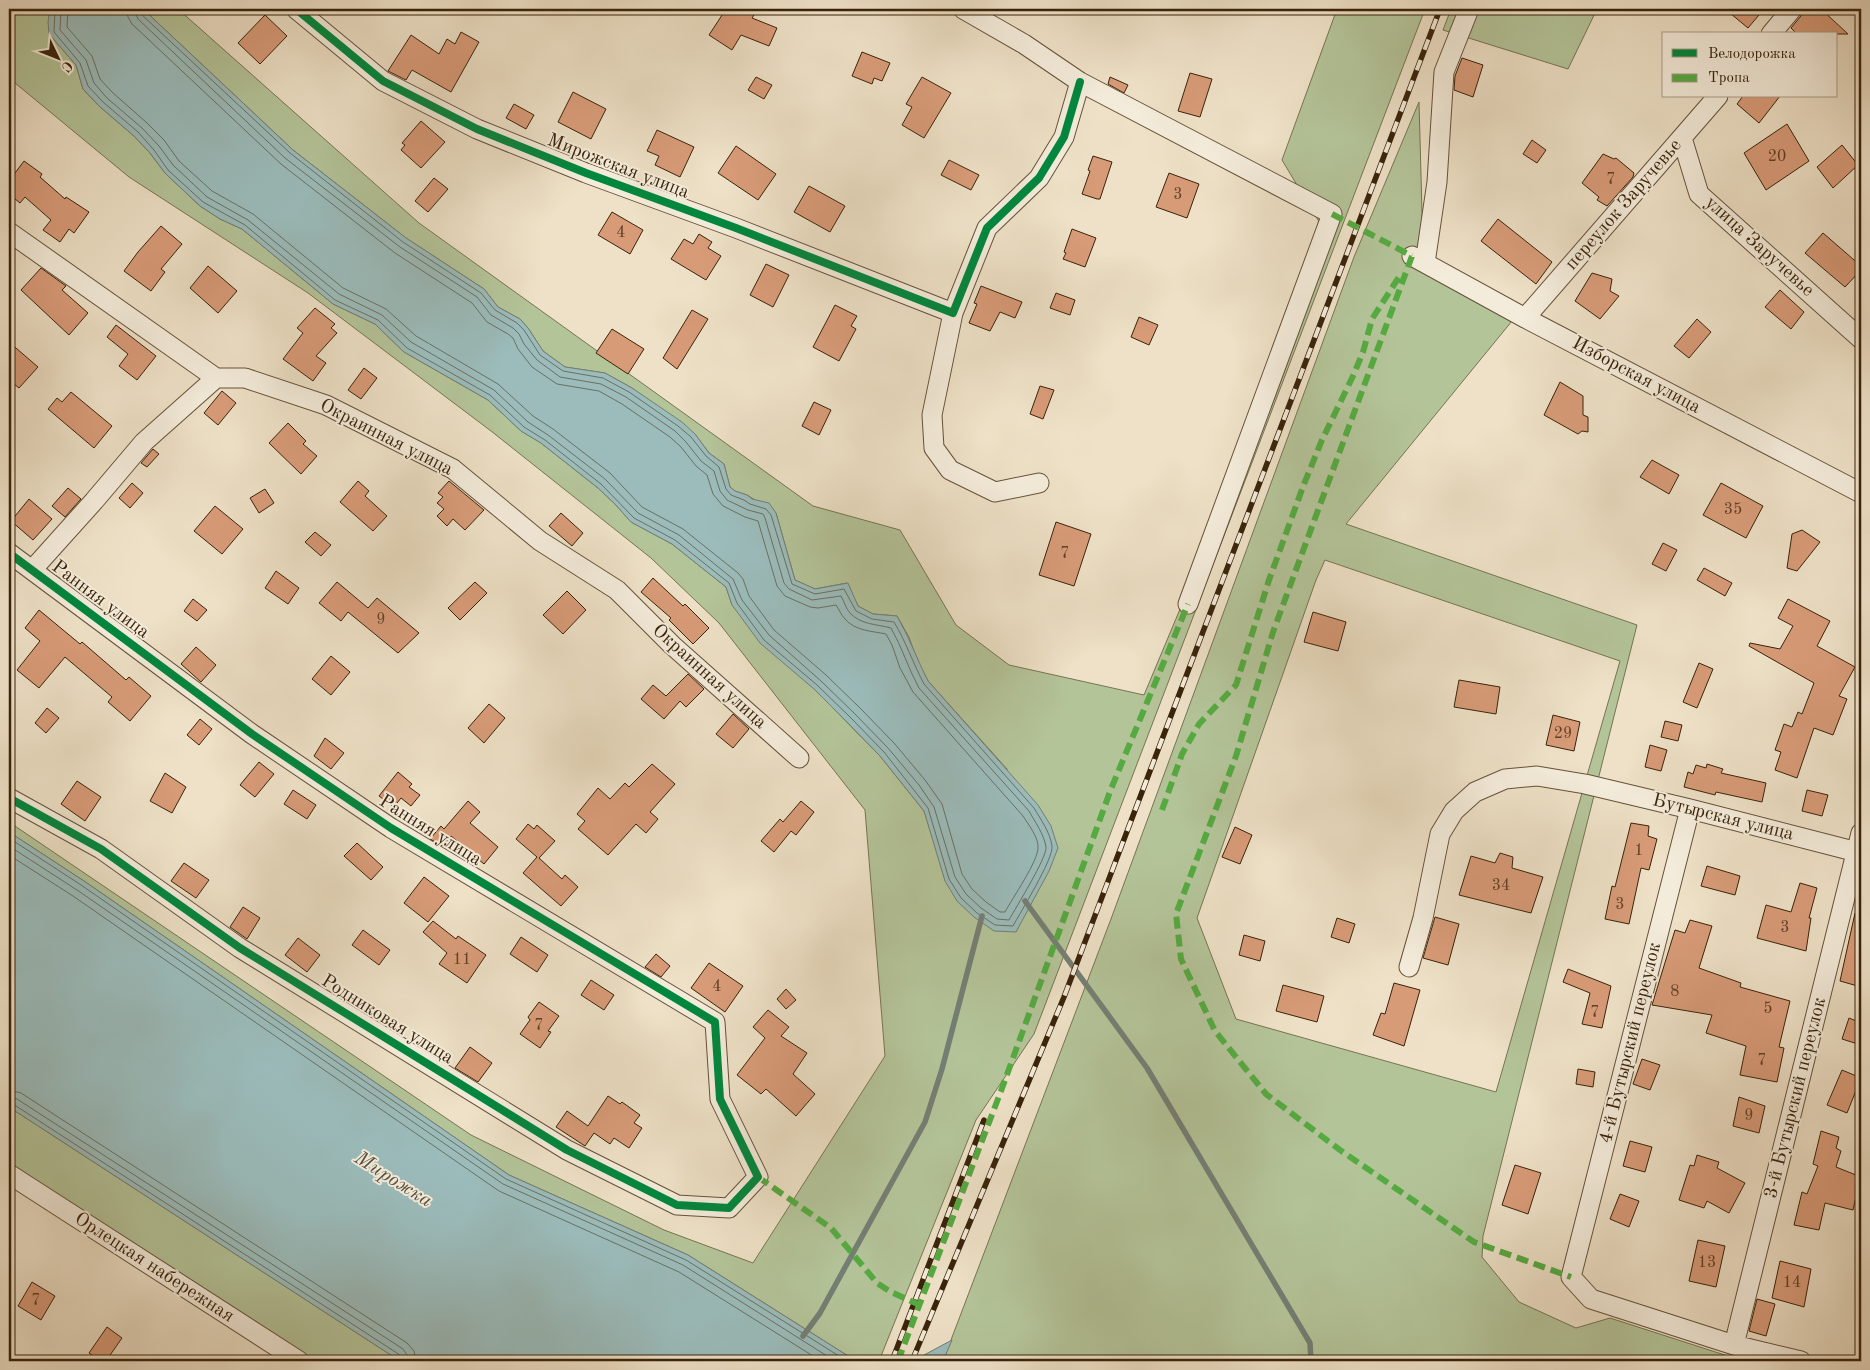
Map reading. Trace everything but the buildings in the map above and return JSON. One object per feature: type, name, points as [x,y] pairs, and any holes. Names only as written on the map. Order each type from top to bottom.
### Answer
[{"type":"street","name":"Мирожская улица","points":[[296,9],[383,81],[477,129],[586,173],[736,228],[953,312]]},
{"type":"street","points":[[963,9],[1024,44],[1080,82],[1332,214],[1188,604]]},
{"type":"street","name":"Изборская улица","points":[[1469,9],[1444,72],[1437,182],[1418,260],[1528,315],[1861,493]]},
{"type":"street","points":[[1773,32],[1792,9]]},
{"type":"street","points":[[1039,483],[995,492],[950,470],[934,448],[932,415],[953,312],[987,228],[1039,178],[1064,137],[1080,82]]},
{"type":"street","name":"переулок Заручевье","points":[[1528,315],[1716,98]]},
{"type":"street","name":"улица Заручевье","points":[[1682,138],[1700,194],[1861,339]]},
{"type":"street","points":[[9,232],[216,378],[144,442],[32,570]]},
{"type":"street","name":"Окраинная улица","points":[[216,378],[245,378],[326,405],[453,469],[540,541],[617,590],[672,645],[799,758]]},
{"type":"street","name":"Ранняя улица","points":[[9,553],[252,734],[391,828],[715,1022],[720,1099],[758,1177]]},
{"type":"street","name":"Бутырская улица","points":[[1409,967],[1423,918],[1440,834],[1454,811],[1475,792],[1505,779],[1537,776],[1585,784],[1859,853]]},
{"type":"street","name":"Родниковая улица","points":[[9,798],[101,849],[240,948],[576,1154],[677,1205],[729,1208],[758,1177]]},
{"type":"street","name":"4-й Бутырский переулок","points":[[1690,809],[1572,1277],[1591,1299],[1734,1345]]},
{"type":"street","name":"3-й Бутырский переулок","points":[[1734,1345],[1859,853],[1861,833]]},
{"type":"street","name":"Орлецкая набережная","points":[[9,1174],[299,1361]]},
{"type":"street","points":[[1734,1345],[1801,1361]]},
{"type":"green space","points":[[9,9],[50,9],[49,34],[76,65],[83,89],[99,106],[134,136],[165,173],[200,206],[220,219],[242,229],[333,304],[375,324],[404,352],[488,400],[521,431],[541,443],[598,488],[631,522],[672,544],[726,587],[732,605],[880,756],[924,811],[932,835],[1016,932],[1026,911],[1007,769],[928,681],[917,660],[909,637],[897,616],[873,614],[858,606],[847,583],[815,589],[795,580],[776,513],[730,487],[724,464],[709,453],[695,434],[632,388],[605,373],[565,367],[543,351],[520,319],[498,307],[484,289],[406,238],[293,150],[143,9],[178,9],[419,223],[813,506],[900,530],[956,625],[1009,665],[1144,695],[1183,602],[1321,225],[1282,160],[1337,9],[1425,9],[1034,1034],[976,1120],[879,1361],[856,1361],[688,1255],[509,1175],[84,881],[9,832],[9,822],[471,1135],[664,1230],[753,1263],[885,1056],[865,810],[719,623],[651,558],[491,431],[308,293],[129,177],[9,78]]},
{"type":"green space","points":[[1451,9],[1597,9],[1568,69],[1443,30]]},
{"type":"green space","points":[[1419,102],[1423,249],[1512,321],[1346,524],[1637,625],[1483,1236],[1482,1257],[1519,1302],[1576,1328],[1610,1318],[1731,1357],[1754,1361],[943,1361],[1111,919],[1354,257]],"holes":[[[1325,560],[1620,661],[1496,1092],[1236,1019],[1197,918],[1316,580]]]},
{"type":"green space","points":[[9,1107],[400,1361],[298,1361],[9,1164]]},
{"type":"water","points":[[50,9],[143,9],[293,150],[406,238],[484,289],[498,307],[520,319],[543,351],[565,367],[605,373],[632,388],[682,422],[695,434],[709,453],[724,464],[730,487],[752,499],[769,503],[776,513],[795,580],[815,589],[848,583],[858,606],[873,614],[897,616],[928,681],[1038,805],[1051,826],[1058,848],[1049,871],[1016,932],[994,931],[974,917],[957,901],[945,881],[924,811],[880,756],[847,722],[814,689],[760,643],[732,605],[726,587],[672,544],[631,522],[598,488],[541,443],[521,431],[488,400],[404,352],[375,324],[333,304],[242,229],[220,219],[200,206],[165,173],[134,136],[99,106],[83,89],[76,65],[49,34]]},
{"type":"water","name":"Мирожка","points":[[9,832],[84,881],[509,1175],[688,1255],[856,1361],[400,1361],[9,1107]]},
{"type":"water","points":[[952,1340],[943,1361],[921,1361],[924,1355]]},
{"type":"waterway","points":[[1025,901],[1147,1068],[1310,1343],[1311,1361]]},
{"type":"waterway","points":[[803,1336],[820,1313],[925,1122],[942,1069],[982,916]]},
{"type":"railway","points":[[912,1361],[1064,997],[1440,9]]},
{"type":"railway","points":[[892,1361],[984,1120]]},
{"type":"marked path","points":[[1332,214],[1412,256]]},
{"type":"marked path","points":[[1412,256],[1273,632],[1236,756],[1176,914],[1181,959],[1215,1031],[1266,1094],[1340,1150],[1474,1242],[1571,1277]]},
{"type":"marked path","points":[[1162,810],[1182,754],[1199,724],[1236,685],[1269,580],[1304,484],[1322,440],[1354,374],[1363,352],[1372,319],[1399,277]]},
{"type":"marked path","points":[[898,1361],[1001,1091],[1111,789],[1188,604]]},
{"type":"marked path","points":[[758,1177],[831,1228],[877,1283],[891,1292],[920,1305]]},
{"type":"cycle path","points":[[296,9],[383,81],[477,129],[586,173],[736,228],[953,313],[987,228],[1039,178],[1064,137],[1080,82]]},
{"type":"cycle path","points":[[9,553],[252,734],[391,828],[715,1022],[720,1099],[758,1177],[729,1208],[677,1205],[567,1150],[240,948],[101,849],[9,798]]}]
